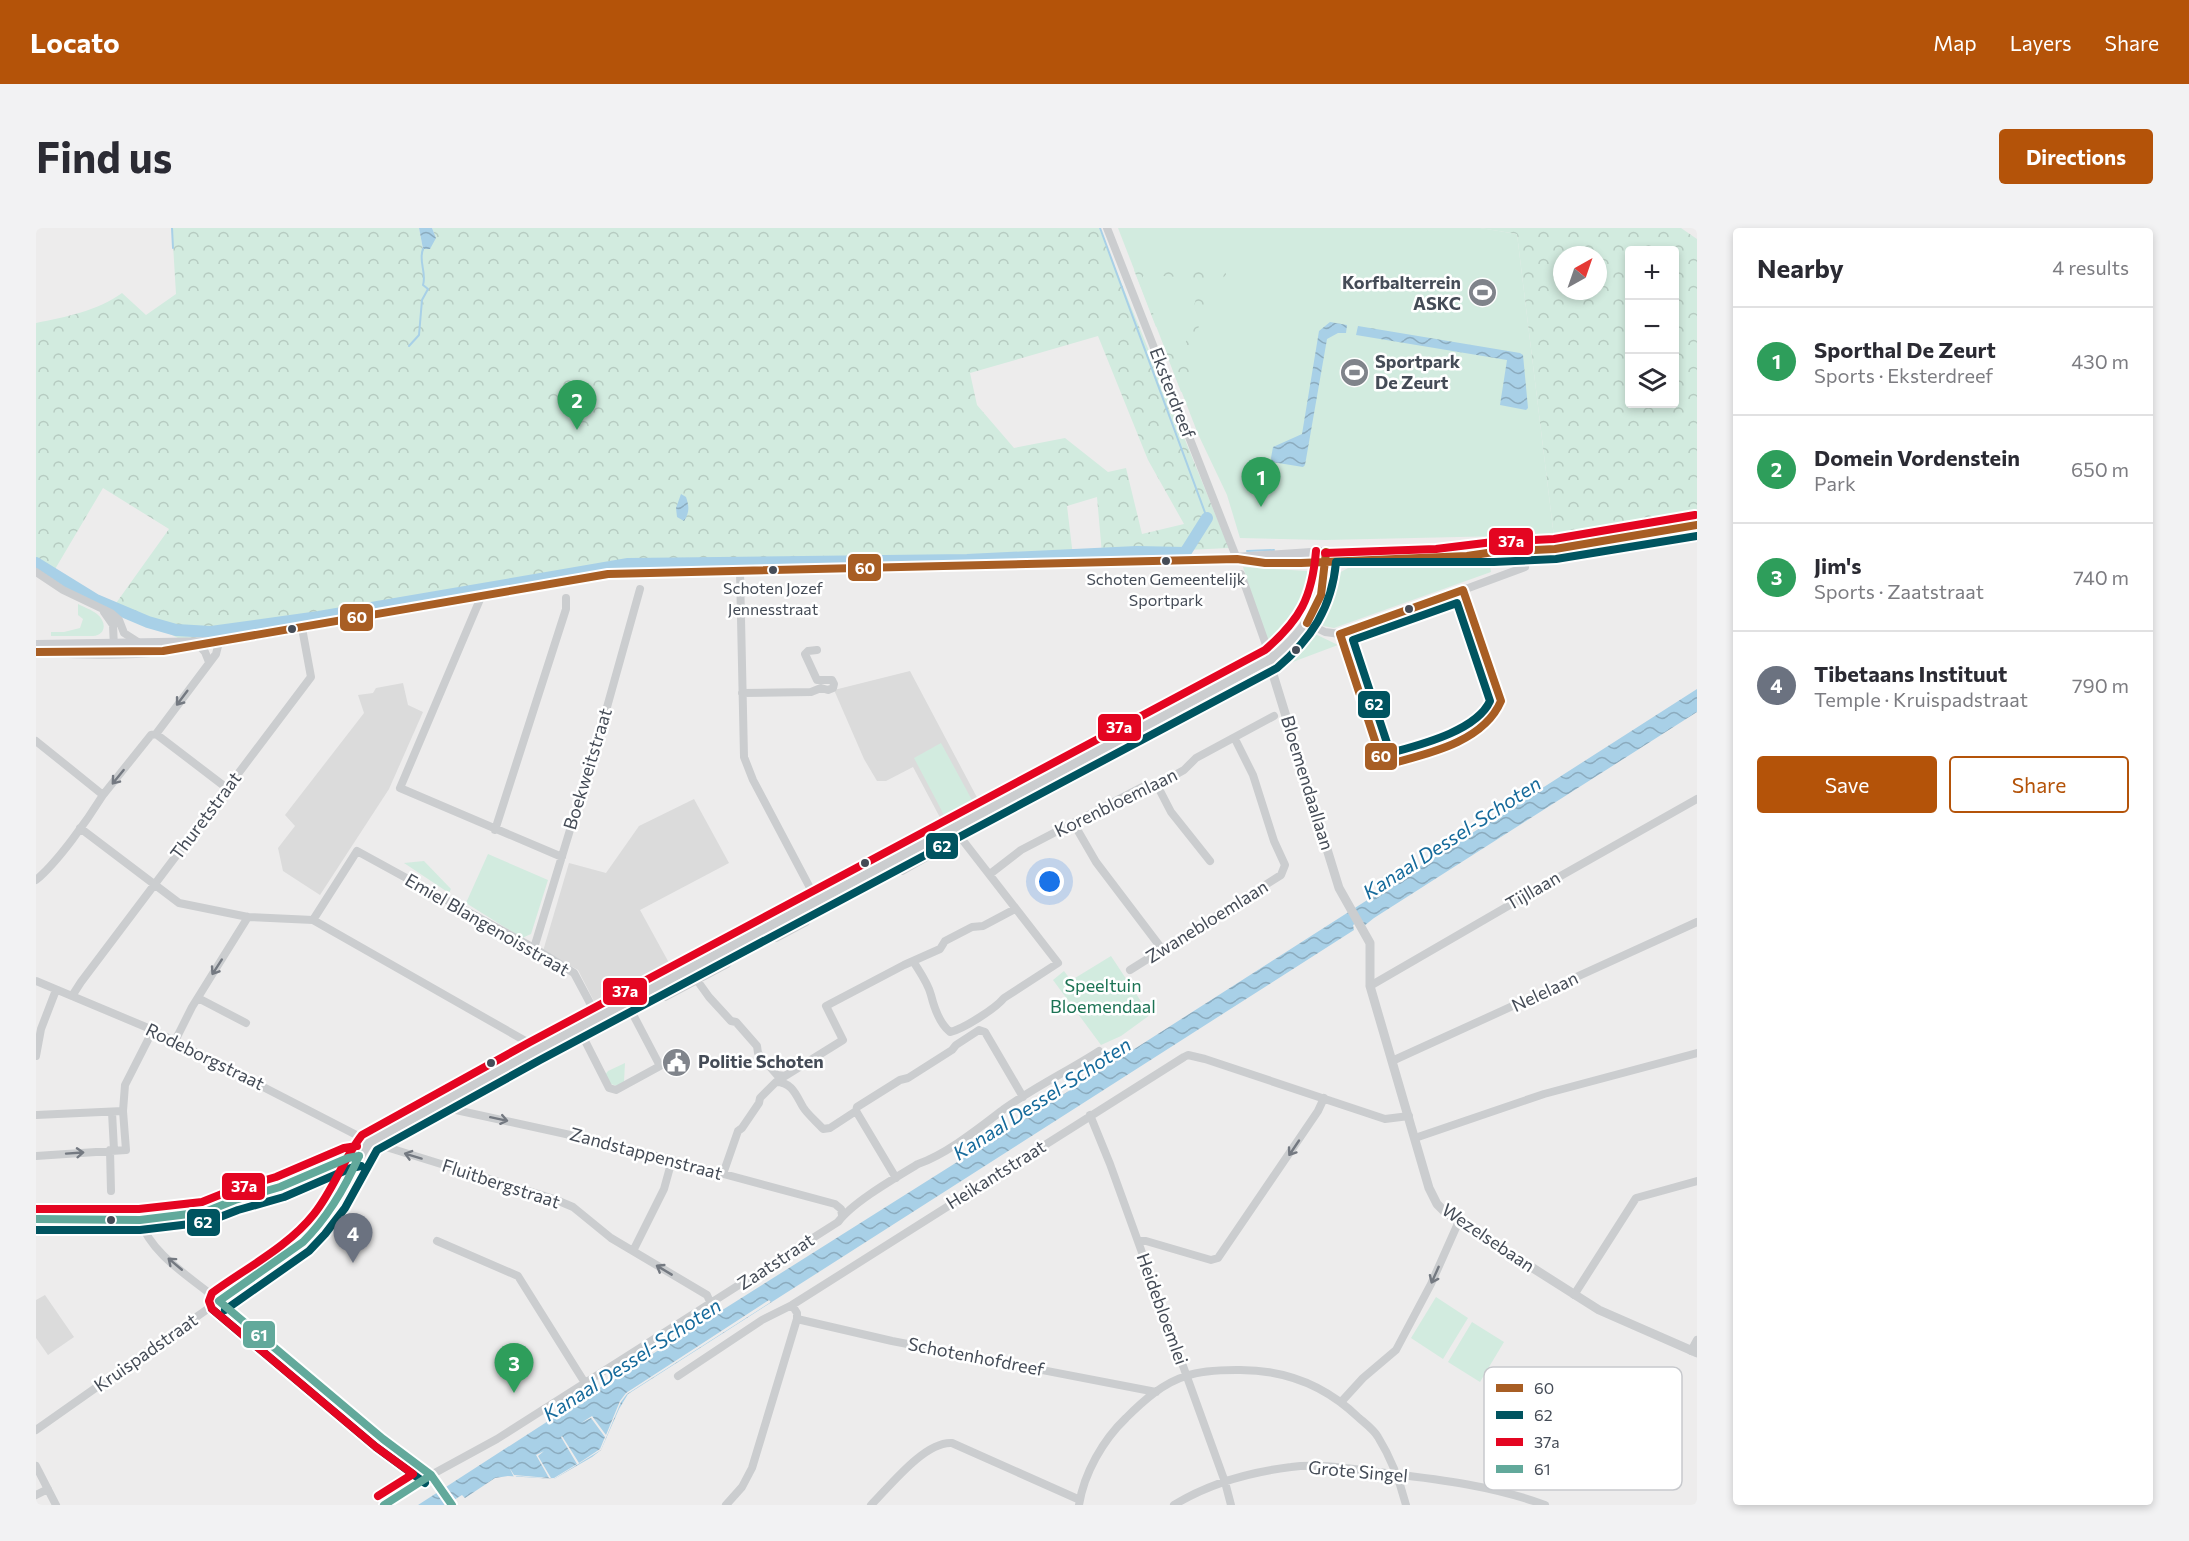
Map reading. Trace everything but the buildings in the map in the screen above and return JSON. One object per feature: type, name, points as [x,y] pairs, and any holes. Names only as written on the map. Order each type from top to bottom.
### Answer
[{"type":"main road","points":[[36,645],[219,642],[608,574],[1237,559],[1265,563],[1325,557],[1556,549],[1697,525]]},
{"type":"main road","points":[[36,652],[118,644],[163,651],[198,644]]},
{"type":"street","name":"Eksterdreef","points":[[1107,228],[1237,559]]},
{"type":"street","points":[[370,1142],[535,1051],[1271,659],[1299,634],[1307,623],[1321,595],[1325,557]]},
{"type":"street","points":[[1307,623],[1325,632],[1340,634],[1525,567]]},
{"type":"street","points":[[36,572],[53,584],[115,616],[118,644]]},
{"type":"street","points":[[740,572],[744,757],[753,780],[817,901]]},
{"type":"street","points":[[1241,574],[1271,659]]},
{"type":"street","name":"Boekweitstraat","points":[[534,948],[602,725],[640,589]]},
{"type":"street","points":[[1340,634],[1380,756],[1394,763],[1412,759],[1465,738],[1492,719],[1500,709],[1501,701],[1463,590]]},
{"type":"street","points":[[482,597],[400,788],[495,830],[562,856]]},
{"type":"street","points":[[495,830],[566,609],[567,598]]},
{"type":"street","points":[[98,608],[106,614],[113,625],[118,644]]},
{"type":"street","name":"Thuretstraat","points":[[72,996],[311,677],[302,627]]},
{"type":"street","points":[[36,880],[80,828],[151,735],[156,734],[216,654],[219,642]]},
{"type":"street","points":[[198,644],[205,652],[209,662]]},
{"type":"street","points":[[742,693],[811,692],[819,684],[805,654],[808,651],[817,650]]},
{"type":"street","name":"Bloemendaallaan","points":[[1271,659],[1272,671],[1339,888],[1363,930]]},
{"type":"street","name":"Korenbloemlaan","points":[[990,874],[1021,850],[1146,785],[1156,786],[1184,770],[1196,758],[1274,716]]},
{"type":"street","points":[[156,734],[228,789]]},
{"type":"street","name":"Zwanebloemlaan","points":[[1130,970],[1281,875],[1285,865],[1274,841],[1253,775],[1235,739]]},
{"type":"street","points":[[36,741],[103,795]]},
{"type":"street","points":[[1156,786],[1171,812],[1210,861]]},
{"type":"street","name":"Tijllaan","points":[[1371,986],[1697,799]]},
{"type":"street","points":[[1074,824],[1096,862],[1162,949]]},
{"type":"street","points":[[80,828],[178,903],[248,917],[313,920],[529,1043],[535,1051]]},
{"type":"street","points":[[913,961],[931,994],[931,1002],[945,1028],[950,1032],[979,1018],[1004,998],[1058,963],[954,829]]},
{"type":"street","points":[[657,987],[665,997],[727,963],[731,958],[770,938],[776,938],[806,922],[808,918],[897,870],[902,871],[960,838]]},
{"type":"street","name":"Emiel Blangenoisstraat","points":[[313,920],[357,851],[534,948],[574,974],[598,1018]]},
{"type":"street","points":[[689,969],[709,997],[757,1046],[758,1053],[777,1075],[786,1075],[843,1040],[826,1006],[940,949],[945,941],[972,927],[982,926],[1015,909]]},
{"type":"street","points":[[175,1041],[198,998],[248,917]]},
{"type":"street","name":"Nelelaan","points":[[1392,1061],[1697,922]]},
{"type":"street","name":"Wezelsebaan","points":[[1363,930],[1370,943],[1371,986],[1429,1188],[1437,1204],[1459,1221],[1599,1310],[1694,1352]]},
{"type":"street","name":"Rodeborgstraat","points":[[36,981],[153,1030],[370,1142]]},
{"type":"street","points":[[36,1056],[41,1029],[56,990]]},
{"type":"street","points":[[198,998],[246,1023]]},
{"type":"street","points":[[579,1029],[609,1088],[616,1090],[652,1072],[660,1066],[627,1004]]},
{"type":"street","points":[[36,1156],[126,1150],[123,1111],[125,1085],[153,1030]]},
{"type":"street","points":[[723,1174],[738,1131],[759,1103],[760,1098],[776,1082],[789,1085],[823,1129],[830,1128],[856,1111],[857,1107],[900,1080],[908,1078],[979,1030],[985,1032],[1023,1097]]},
{"type":"street","name":"Zaatstraat","points":[[437,1482],[497,1439],[838,1222],[842,1215],[896,1178],[969,1135],[1023,1097],[1099,1051]]},
{"type":"street","points":[[1415,1138],[1544,1094],[1697,1053]]},
{"type":"street","name":"Heikantstraat","points":[[678,1376],[762,1320],[792,1305],[1188,1055],[1385,1119],[1409,1116]]},
{"type":"street","points":[[1138,1240],[1146,1240],[1211,1260],[1218,1258],[1318,1111],[1324,1098]]},
{"type":"street","name":"Zandstappenstraat","points":[[444,1101],[456,1110],[594,1140],[835,1204],[842,1209],[842,1215]]},
{"type":"street","points":[[36,1115],[123,1111]]},
{"type":"street","points":[[856,1111],[896,1178]]},
{"type":"street","points":[[111,1191],[112,1112]]},
{"type":"street","name":"Heidebloemlei","points":[[1090,1115],[1107,1154],[1225,1482],[1231,1505]]},
{"type":"street","name":"Kruispadstraat","points":[[36,1430],[303,1242],[315,1231],[344,1188],[359,1156],[370,1142]]},
{"type":"street","name":"Fluitbergstraat","points":[[370,1142],[554,1199],[573,1207],[611,1238],[707,1296],[711,1304]]},
{"type":"street","points":[[36,1219],[140,1220],[205,1212],[235,1200],[280,1187],[348,1158],[359,1156]]},
{"type":"street","points":[[633,1251],[664,1189],[672,1160]]},
{"type":"street","points":[[1574,1295],[1636,1198],[1697,1181]]},
{"type":"street","points":[[140,1220],[154,1246],[437,1482],[452,1505]]},
{"type":"street","points":[[1342,1401],[1363,1378],[1396,1350],[1431,1284],[1459,1221]]},
{"type":"street","points":[[437,1241],[518,1276],[585,1383]]},
{"type":"street","points":[[726,1505],[742,1487],[752,1468],[797,1319],[792,1305]]},
{"type":"street","name":"Schotenhofdreef","points":[[797,1319],[966,1356],[1156,1392]]},
{"type":"street","points":[[1694,1352],[1697,1340]]},
{"type":"street","points":[[871,1505],[926,1450],[947,1442],[1079,1503],[1101,1449],[1118,1426],[1156,1392],[1186,1375],[1221,1370],[1267,1371],[1300,1378],[1342,1401],[1377,1435],[1397,1474],[1406,1505]]},
{"type":"street","points":[[36,1466],[56,1505]]},
{"type":"street","name":"Grote Singel","points":[[1174,1505],[1225,1482],[1293,1466],[1348,1468],[1484,1488]]},
{"type":"street","points":[[384,1505],[437,1482]]},
{"type":"street","points":[[36,1495],[48,1489]]},
{"type":"street","name":"Grote Singel","points":[[1494,1490],[1545,1505]]},
{"type":"shaded area","points":[[910,671],[981,805],[976,807],[972,800],[945,814],[949,822],[944,825],[913,767],[886,781],[877,781],[864,759],[834,690]]},
{"type":"shaded area","points":[[403,683],[408,705],[423,712],[389,789],[320,895],[283,871],[278,848],[295,826],[285,815],[364,713],[358,695],[373,693],[376,688]]},
{"type":"shaded area","points":[[694,799],[729,863],[640,910],[674,972],[600,1013],[578,970],[543,951],[569,863],[606,873],[639,826]]},
{"type":"shaded area","points":[[45,1295],[74,1337],[48,1355],[36,1338],[36,1300]]},
{"type":"green space","points":[[172,228],[419,228],[423,249],[436,238],[432,228],[1099,228],[1229,548],[1102,554],[1097,497],[1067,506],[1073,556],[629,566],[345,615],[182,640],[114,606],[169,529],[103,488],[51,576],[36,564],[36,323],[92,309],[122,293],[146,315],[176,294]],"holes":[[[1098,336],[1148,460],[1184,524],[1142,534],[1126,468],[1108,472],[1065,438],[1014,448],[977,405],[970,373]]]},
{"type":"green space","name":"Sportpark De Zeurt","points":[[1118,228],[1480,228],[1517,234],[1554,537],[1549,537],[1549,535],[1325,540],[1240,538],[1227,495],[1198,434]]},
{"type":"green space","points":[[1480,228],[1681,228],[1697,239],[1697,513],[1554,537],[1517,234]]},
{"type":"green space","points":[[1134,270],[1226,272],[1226,275],[1216,284],[1209,283],[1200,322],[1191,319],[1200,281],[1198,278],[1144,275],[1142,278],[1154,316],[1160,326],[1156,327]]},
{"type":"green space","points":[[1190,323],[1199,325],[1186,391],[1181,392],[1166,353],[1183,355]]},
{"type":"green space","points":[[1490,566],[1491,572],[1334,628],[1323,626],[1318,616],[1337,574],[1348,568]]},
{"type":"green space","points":[[1243,567],[1307,571],[1313,586],[1296,620],[1268,645]]},
{"type":"green space","points":[[78,604],[100,617],[104,624],[103,631],[93,636],[51,636],[51,632],[80,628],[83,619],[78,615]]},
{"type":"green space","points":[[1311,632],[1338,645],[1282,666],[1280,662],[1299,650]]},
{"type":"green space","points":[[941,743],[972,800],[944,815],[914,758]]},
{"type":"green space","points":[[488,854],[548,880],[531,934],[522,938],[466,903]]},
{"type":"green space","points":[[424,861],[451,889],[449,893],[404,863]]},
{"type":"green space","name":"Speeltuin Bloemendaal","points":[[1111,956],[1150,1015],[1121,1036],[1101,1045],[1053,980],[1064,971],[1070,979],[1075,978]]},
{"type":"green space","points":[[625,1063],[624,1082],[617,1086],[611,1084],[605,1075],[608,1071]]},
{"type":"green space","points":[[1436,1297],[1468,1318],[1443,1359],[1411,1338]]},
{"type":"green space","points":[[1472,1322],[1504,1342],[1489,1367],[1484,1367],[1484,1375],[1480,1382],[1448,1362]]},
{"type":"water","points":[[419,228],[432,228],[436,238],[430,249],[423,249]]},
{"type":"water","points":[[1330,322],[1347,325],[1346,333],[1338,333],[1327,339],[1305,465],[1303,467],[1272,462],[1273,447],[1302,434],[1319,331]]},
{"type":"water","points":[[1358,326],[1520,353],[1523,355],[1528,408],[1526,410],[1500,405],[1507,360],[1356,335]]},
{"type":"water","points":[[681,494],[686,497],[688,506],[684,521],[677,517],[676,508]]},
{"type":"water","points":[[1697,689],[1697,712],[1364,926],[1360,921],[1353,925],[1354,930],[628,1394],[601,1450],[592,1457],[554,1479],[508,1476],[495,1478],[465,1498],[462,1495],[446,1505],[418,1505],[624,1372],[1000,1135]]},
{"type":"pier","points":[[769,1300],[771,1302],[627,1394],[621,1402],[601,1450],[554,1479],[516,1476],[515,1479],[509,1467],[514,1475],[549,1478],[536,1455],[544,1451],[538,1456],[551,1478],[577,1464],[562,1436],[579,1463],[600,1449],[605,1437],[591,1418],[581,1423],[592,1416],[606,1435],[620,1401],[626,1393]]},
{"type":"waterway","points":[[172,228],[173,248]]},
{"type":"waterway","points":[[1100,228],[1207,518]]},
{"type":"waterway","points":[[409,346],[419,335],[422,300],[428,289],[423,285],[421,258],[423,249]]},
{"type":"waterway","points":[[36,563],[96,600],[148,622],[176,630],[211,632],[319,617],[628,564],[967,560],[1137,552],[1185,553],[1207,518]]},
{"type":"waterway","points":[[1247,551],[1274,550]]},
{"type":"transit line","name":"37a","points":[[1325,553],[1436,549],[1493,542],[1554,539],[1695,515]]},
{"type":"transit line","name":"60","points":[[36,652],[163,651],[608,574],[1237,559],[1265,563],[1301,563],[1467,556],[1494,552],[1555,549],[1697,525]]},
{"type":"transit line","name":"62","points":[[225,1310],[309,1251],[345,1208],[377,1150],[540,1060],[1277,668],[1300,646],[1318,621],[1330,594],[1336,562],[1494,562],[1556,559],[1697,536]]},
{"type":"transit line","name":"37a","points":[[378,1496],[413,1474],[376,1447],[212,1309],[209,1301],[212,1293],[279,1247],[304,1226],[321,1204],[362,1135],[530,1042],[1265,650],[1287,628],[1302,607],[1311,582],[1316,551]]},
{"type":"transit line","name":"60","points":[[1307,623],[1321,595],[1326,552]]},
{"type":"transit line","name":"60","points":[[1463,590],[1501,701],[1493,715],[1469,736],[1439,750],[1393,763],[1380,756],[1340,634],[1463,590]]},
{"type":"transit line","name":"62","points":[[1457,603],[1490,701],[1474,720],[1462,728],[1434,740],[1394,752],[1389,749],[1353,640],[1457,603]]},
{"type":"transit line","name":"37a","points":[[36,1209],[139,1209],[202,1202],[276,1177],[344,1148],[357,1146]]},
{"type":"transit line","name":"61","points":[[359,1156],[335,1202],[303,1242],[219,1301],[383,1439],[431,1475],[452,1505]]},
{"type":"transit line","name":"61","points":[[36,1219],[140,1220],[205,1212],[235,1200],[280,1187],[348,1158],[359,1156]]},
{"type":"transit line","name":"62","points":[[36,1230],[140,1230],[207,1222],[238,1210],[284,1197],[351,1168],[361,1166]]},
{"type":"transit line","name":"62","points":[[212,1309],[376,1447],[425,1483]]},
{"type":"transit line","name":"61","points":[[384,1505],[431,1475]]},
{"type":"place","name":"Korfbalterrein ASKC","points":[[1482,293]]},
{"type":"place","name":"Sportpark De Zeurt","points":[[1354,372]]},
{"type":"place","name":"Domein Vordenstein","points":[[577,430]]},
{"type":"place","name":"Sporthal De Zeurt","points":[[1261,507]]},
{"type":"place","name":"Schoten Gemeentelijk Sportpark","points":[[1166,561]]},
{"type":"place","name":"Schoten Jozef Jennesstraat","points":[[773,570]]},
{"type":"place","name":"Politie Schoten","points":[[677,1062]]},
{"type":"place","name":"Tibetaans Instituut","points":[[353,1263]]},
{"type":"place","name":"Jim's","points":[[514,1393]]},
{"type":"water label","name":"Kanaal Dessel-Schoten","points":[[1452,838]]},
{"type":"water label","name":"Kanaal Dessel-Schoten","points":[[1042,1099]]},
{"type":"water label","name":"Kanaal Dessel-Schoten","points":[[632,1360]]}]
